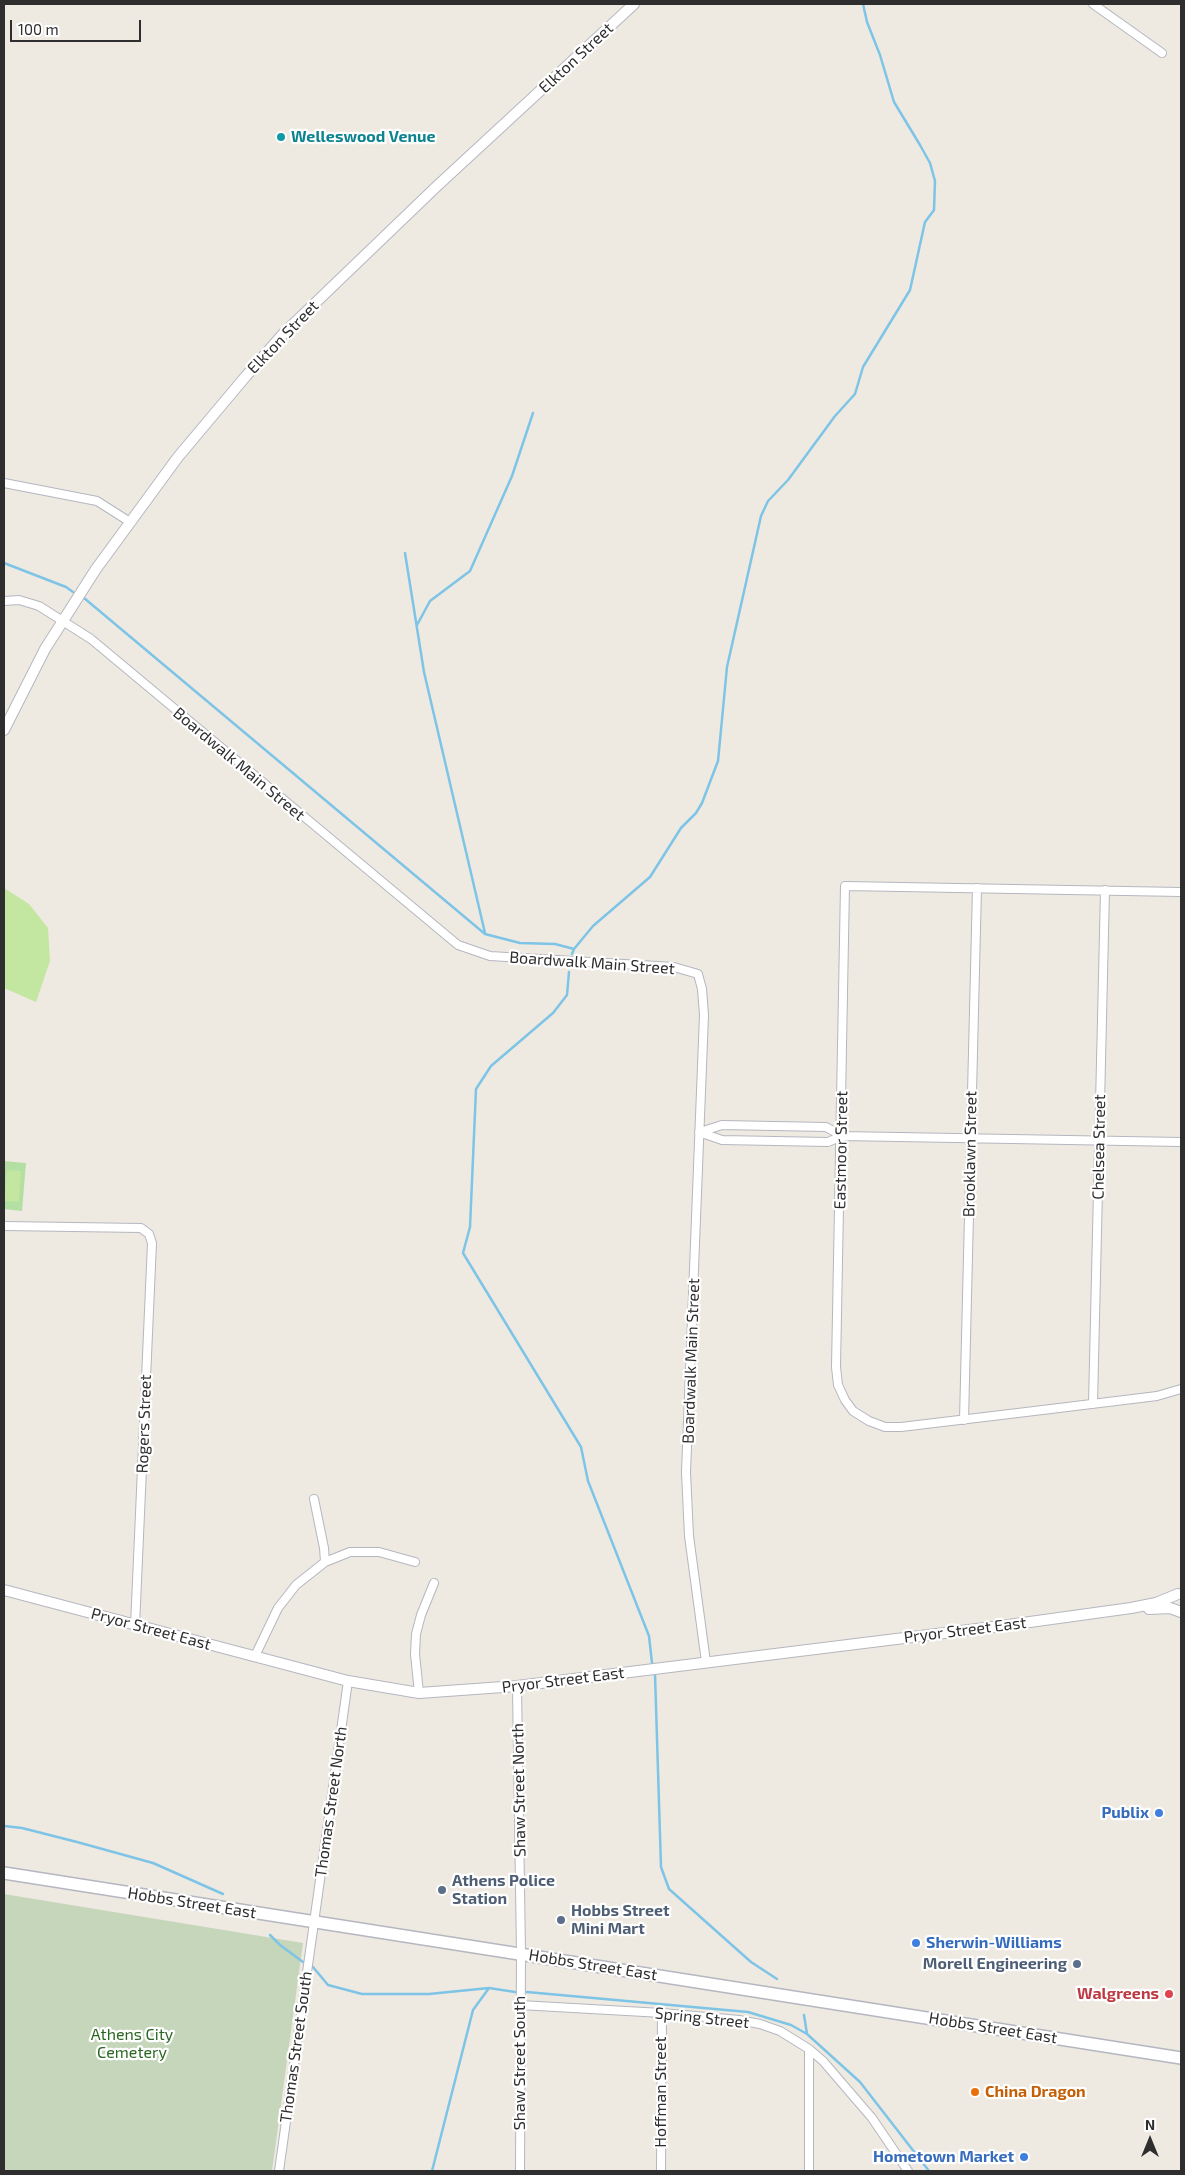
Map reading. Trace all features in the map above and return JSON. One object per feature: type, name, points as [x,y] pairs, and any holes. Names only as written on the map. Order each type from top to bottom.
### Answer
[{"type":"main road","name":"Hobbs Street East","points":[[4,1873],[1181,2058]]},
{"type":"street","name":"Elkton Street","points":[[4,730],[45,649],[96,569],[178,457],[284,333],[436,187],[634,4]]},
{"type":"street","points":[[1093,4],[1162,53]]},
{"type":"street","points":[[4,483],[97,502],[130,522]]},
{"type":"street","points":[[4,601],[19,600],[40,606],[63,620]]},
{"type":"street","name":"Boardwalk Main Street","points":[[63,620],[91,639],[458,945],[490,956],[674,967],[698,974],[702,989],[704,1015],[686,1472],[689,1536],[706,1662]]},
{"type":"street","name":"Eastmoor Street","points":[[1181,892],[845,886],[842,1136],[836,1367],[838,1386],[853,1410],[868,1420],[885,1426],[964,1420],[1093,1404],[1157,1396],[1181,1389]]},
{"type":"street","name":"Brooklawn Street","points":[[964,1420],[977,888]]},
{"type":"street","name":"Chelsea Street","points":[[1093,1404],[1105,890]]},
{"type":"street","points":[[699,1132],[722,1125],[826,1127],[842,1136]]},
{"type":"street","points":[[699,1132],[722,1140],[828,1142],[842,1136],[1181,1142]]},
{"type":"street","name":"Rogers Street","points":[[4,1226],[141,1228],[149,1234],[152,1243],[135,1626]]},
{"type":"street","points":[[314,1499],[325,1562]]},
{"type":"street","points":[[256,1656],[278,1608],[296,1585],[325,1562],[350,1552],[379,1552],[415,1562]]},
{"type":"street","points":[[419,1693],[415,1654],[416,1634],[421,1614],[434,1583]]},
{"type":"street","name":"Pryor Street East","points":[[4,1590],[348,1681],[419,1693],[517,1686],[1131,1608],[1156,1603],[1180,1591]]},
{"type":"street","points":[[1180,1591],[1178,1600],[1181,1611]]},
{"type":"street","name":"Pryor Street East","points":[[1131,1608],[1170,1608],[1181,1611]]},
{"type":"street","name":"Thomas Street North","points":[[313,1922],[348,1681]]},
{"type":"street","name":"Shaw Street North","points":[[517,1686],[521,1954]]},
{"type":"street","name":"Thomas Street South","points":[[279,2171],[313,1922]]},
{"type":"street","name":"Shaw Street South","points":[[520,2171],[521,1954]]},
{"type":"street","name":"Spring Street","points":[[520,2005],[662,2013],[739,2020],[760,2024],[790,2036],[823,2061],[872,2118],[908,2171]]},
{"type":"street","name":"Hoffman Street","points":[[661,2171],[662,2013]]},
{"type":"street","points":[[809,2049],[809,2171]]},
{"type":"green space","points":[[4,888],[29,904],[48,928],[50,961],[36,1002],[4,988]]},
{"type":"green space","points":[[4,1161],[26,1163],[22,1211],[4,1209]]},
{"type":"green space","points":[[7,1170],[21,1171],[19,1202],[4,1201]]},
{"type":"green space","name":"Athens City Cemetery","points":[[4,1894],[303,1943],[272,2171],[4,2171]]},
{"type":"waterway","points":[[572,954],[593,926],[650,877],[681,828],[696,813],[702,803],[718,761],[727,667],[761,516],[768,501],[788,480],[835,416],[855,394],[863,367],[910,290],[925,222],[934,210],[935,181],[930,163],[894,102],[880,55],[867,22],[863,4]]},
{"type":"waterway","points":[[417,625],[430,601],[470,571],[512,476],[533,413]]},
{"type":"waterway","points":[[405,553],[424,672],[485,933]]},
{"type":"waterway","points":[[4,563],[66,587],[73,592]]},
{"type":"waterway","points":[[84,598],[485,934],[520,943],[555,944],[574,949]]},
{"type":"waterway","points":[[569,972],[567,995],[553,1013],[491,1066],[476,1089],[470,1227],[463,1253],[581,1447],[588,1481],[649,1636],[652,1663]]},
{"type":"waterway","points":[[655,1674],[661,1867],[669,1889],[751,1962],[777,1979]]},
{"type":"waterway","points":[[4,1826],[22,1828],[153,1863],[223,1894]]},
{"type":"waterway","points":[[270,1935],[303,1962]]},
{"type":"waterway","points":[[313,1967],[328,1985],[362,1994],[429,1994],[489,1988],[515,1992]]},
{"type":"waterway","points":[[432,2171],[473,2010],[489,1988]]},
{"type":"waterway","points":[[527,1992],[748,2012],[791,2025],[807,2034],[860,2082],[929,2171]]},
{"type":"waterway","points":[[804,2015],[807,2034]]},
{"type":"place","name":"Welleswood Venue","points":[[281,137]]},
{"type":"place","name":"Publix","points":[[1159,1813]]},
{"type":"place","name":"Athens Police Station","points":[[442,1890]]},
{"type":"place","name":"Hobbs Street Mini Mart","points":[[561,1920]]},
{"type":"place","name":"Sherwin-Williams","points":[[916,1943]]},
{"type":"place","name":"Morell Engineering","points":[[1077,1964]]},
{"type":"place","name":"Walgreens","points":[[1169,1994]]},
{"type":"place","name":"China Dragon","points":[[975,2092]]},
{"type":"place","name":"Hometown Market","points":[[1024,2157]]}]
